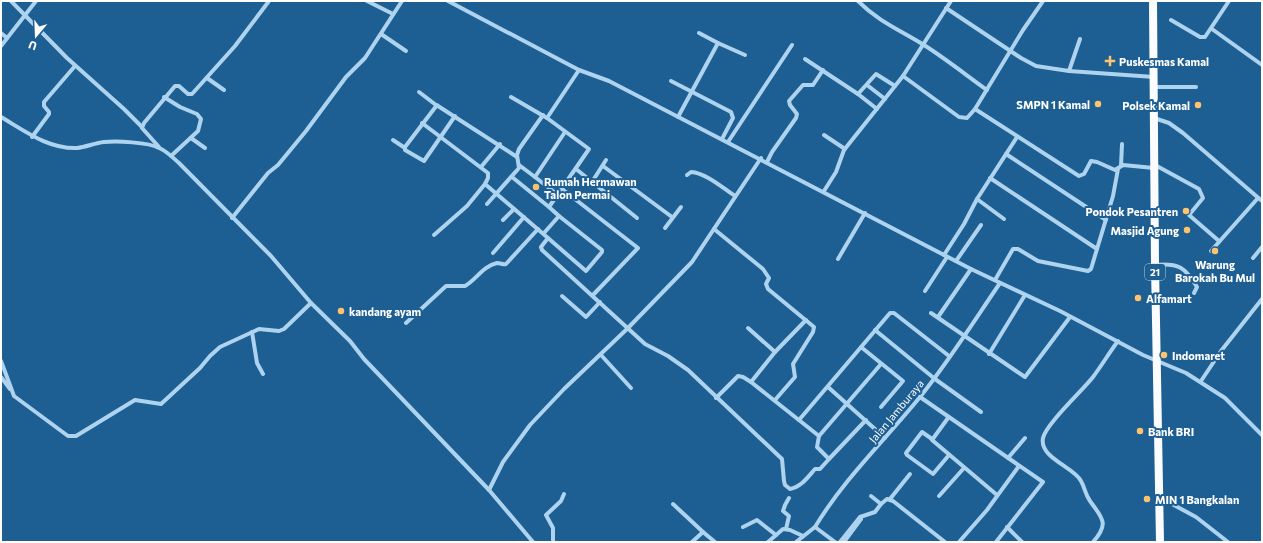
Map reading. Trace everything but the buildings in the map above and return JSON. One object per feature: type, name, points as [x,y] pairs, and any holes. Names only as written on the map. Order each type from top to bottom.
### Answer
[{"type":"highway","name":"21","points":[[1153,1],[1155,77],[1155,265],[1158,497],[1160,542]]},
{"type":"street","points":[[11,1],[25,17],[75,66],[124,109],[142,127],[158,147],[171,156],[271,256],[311,303],[350,341],[364,359],[489,490],[533,542]]},
{"type":"street","points":[[1,46],[36,1]]},
{"type":"street","points":[[142,127],[164,97],[177,85],[188,94],[192,94],[235,46],[268,1]]},
{"type":"street","points":[[367,1],[393,14]]},
{"type":"street","points":[[232,218],[268,173],[278,165],[306,131],[346,77],[365,58],[402,1]]},
{"type":"street","points":[[448,1],[579,70],[609,82],[760,158],[971,269],[1157,361],[1178,369],[1201,381],[1231,403],[1262,435]]},
{"type":"street","points":[[858,1],[875,16],[923,45],[987,90]]},
{"type":"street","points":[[824,191],[836,172],[845,149],[903,76],[950,1]]},
{"type":"street","points":[[903,76],[960,117],[967,118],[975,109],[1010,51],[1043,1]]},
{"type":"street","points":[[1171,20],[1202,38],[1207,36],[1229,1]]},
{"type":"street","points":[[946,8],[1010,51],[1036,66],[1069,71],[1155,77]]},
{"type":"street","points":[[1212,28],[1262,65]]},
{"type":"street","points":[[1,33],[7,38]]},
{"type":"street","points":[[699,33],[745,55]]},
{"type":"street","points":[[381,34],[406,51]]},
{"type":"street","points":[[1069,71],[1080,39]]},
{"type":"street","points":[[678,117],[718,43]]},
{"type":"street","points":[[728,142],[792,45]]},
{"type":"street","points":[[805,59],[858,94],[876,109]]},
{"type":"street","points":[[32,137],[49,114],[44,106],[44,102],[75,66]]},
{"type":"street","points":[[547,118],[579,70]]},
{"type":"street","points":[[767,162],[772,152],[796,118],[797,114],[790,105],[789,101],[804,85],[812,86],[823,70]]},
{"type":"street","points":[[858,94],[876,74],[895,86]]},
{"type":"street","points":[[207,78],[224,90]]},
{"type":"street","points":[[671,81],[732,113],[733,118],[722,139]]},
{"type":"street","points":[[867,85],[885,99]]},
{"type":"street","points":[[1154,87],[1196,87]]},
{"type":"street","points":[[419,92],[436,105],[500,144],[517,157]]},
{"type":"street","points":[[164,97],[180,107],[197,114],[201,119],[198,131],[171,156]]},
{"type":"street","points":[[511,97],[543,115],[589,148],[549,207]]},
{"type":"street","points":[[405,148],[422,122],[436,105]]},
{"type":"street","points":[[975,109],[1079,176],[1084,174],[1091,161],[1115,170],[1119,167],[1155,166],[1199,189],[1203,198],[1189,215],[1220,241]]},
{"type":"street","points":[[543,115],[524,140],[517,157],[519,165],[558,195]]},
{"type":"street","points":[[392,140],[424,162],[455,116]]},
{"type":"street","points":[[1,117],[32,137],[45,142],[77,148],[117,142],[158,147]]},
{"type":"street","points":[[1154,118],[1169,123],[1180,130],[1260,199],[1211,251]]},
{"type":"street","points":[[422,122],[481,167],[488,175],[485,184],[467,206],[434,235]]},
{"type":"street","points":[[535,177],[565,132]]},
{"type":"street","points":[[824,135],[845,149]]},
{"type":"street","points":[[925,291],[977,199],[1017,137]]},
{"type":"street","points":[[191,138],[205,148]]},
{"type":"street","points":[[481,167],[500,144]]},
{"type":"street","points":[[994,280],[1013,249],[1018,249],[1038,261],[1088,271],[1091,269],[1106,220],[1119,167],[1122,144]]},
{"type":"street","points":[[1006,154],[1106,220]]},
{"type":"street","points":[[489,490],[503,462],[530,426],[564,389],[601,355],[692,262],[760,158]]},
{"type":"street","points":[[592,182],[606,160]]},
{"type":"street","points":[[487,204],[512,176],[519,165]]},
{"type":"street","points":[[603,166],[672,217]]},
{"type":"street","points":[[576,169],[637,218]]},
{"type":"street","points":[[687,175],[690,172],[694,172],[711,180],[735,196]]},
{"type":"street","points":[[485,184],[586,270],[602,252],[602,250],[512,176]]},
{"type":"street","points":[[990,178],[1097,250]]},
{"type":"street","points":[[562,189],[636,244],[638,248],[592,295]]},
{"type":"street","points":[[977,199],[1004,219]]},
{"type":"street","points":[[665,228],[681,207]]},
{"type":"street","points":[[503,220],[514,209]]},
{"type":"street","points":[[838,259],[865,213]]},
{"type":"street","points":[[544,234],[559,216]]},
{"type":"street","points":[[493,253],[524,217]]},
{"type":"street","points":[[956,261],[981,225]]},
{"type":"street","points":[[406,323],[444,286],[465,286],[478,274],[497,263],[506,264],[538,229]]},
{"type":"street","points":[[714,229],[763,269],[769,278],[766,284],[768,289],[813,325],[813,332],[793,364],[796,377],[775,400]]},
{"type":"street","points":[[548,238],[541,247],[542,250],[645,344],[668,356],[688,370],[782,459],[785,485],[790,489],[795,488],[806,481],[815,469],[820,469],[866,420]]},
{"type":"street","points":[[1253,258],[1262,247]]},
{"type":"street","points":[[1155,265],[1172,264],[1188,272],[1197,287],[1194,293]]},
{"type":"street","points":[[938,318],[971,269]]},
{"type":"street","name":"Jalan Jamburaya","points":[[815,527],[832,501],[935,379],[949,356],[1000,283]]},
{"type":"street","points":[[989,354],[1025,295]]},
{"type":"street","points":[[562,296],[586,317],[600,302]]},
{"type":"street","points":[[1201,381],[1221,351],[1262,299]]},
{"type":"street","points":[[1,377],[22,403],[68,436],[76,436],[135,400],[160,404],[200,368],[214,350],[252,332],[264,329],[279,331],[284,329],[311,303]]},
{"type":"street","points":[[799,420],[892,312],[949,356]]},
{"type":"street","points":[[931,313],[1024,377],[1070,317]]},
{"type":"street","points":[[751,382],[775,352],[806,320]]},
{"type":"street","points":[[748,328],[775,352]]},
{"type":"street","points":[[875,330],[935,379],[981,412]]},
{"type":"street","points":[[252,332],[257,363],[263,374]]},
{"type":"street","points":[[1093,542],[1102,530],[1101,514],[1085,494],[1081,480],[1045,449],[1043,446],[1043,436],[1053,422],[1093,377],[1118,341]]},
{"type":"street","points":[[861,347],[903,381],[881,407]]},
{"type":"street","points":[[601,355],[631,388]]},
{"type":"street","points":[[1,361],[12,391]]},
{"type":"street","points":[[830,459],[817,447],[819,436],[881,364]]},
{"type":"street","points":[[716,398],[738,376],[743,377],[775,400],[819,436]]},
{"type":"street","points":[[828,387],[885,438]]},
{"type":"street","points":[[920,397],[948,418],[1043,482],[996,542]]},
{"type":"street","points":[[932,439],[948,418]]},
{"type":"street","points":[[949,455],[933,474],[906,453],[922,432],[997,495]]},
{"type":"street","points":[[1008,458],[1025,438]]},
{"type":"street","points":[[959,542],[1019,466]]},
{"type":"street","points":[[939,496],[964,468]]},
{"type":"street","points":[[840,542],[860,517],[875,512],[885,500],[890,499],[910,474]]},
{"type":"street","points":[[553,542],[553,528],[546,515],[561,501],[564,494]]},
{"type":"street","points":[[871,496],[881,504]]},
{"type":"street","points":[[1158,497],[1196,517],[1228,542]]},
{"type":"street","points":[[768,542],[786,529],[789,516],[783,511],[790,498]]},
{"type":"street","points":[[890,499],[945,542]]},
{"type":"street","points":[[673,504],[715,542]]},
{"type":"street","points":[[844,542],[862,516]]},
{"type":"street","points":[[743,526],[757,520],[776,535]]},
{"type":"street","points":[[796,542],[815,527],[835,542]]},
{"type":"street","points":[[1007,527],[1022,542]]},
{"type":"street","points":[[786,529],[802,536]]},
{"type":"street","points":[[692,542],[703,532]]},
{"type":"place","name":"Puskesmas Kamal","points":[[1110,61]]},
{"type":"place","name":"SMPN 1 Kamal","points":[[1098,104]]},
{"type":"place","name":"Polsek Kamal","points":[[1198,105]]},
{"type":"place","name":"Rumah Hermawan Talon Permai","points":[[536,187]]},
{"type":"place","name":"Pondok Pesantren","points":[[1186,211]]},
{"type":"place","name":"Masjid Agung","points":[[1187,230]]},
{"type":"place","name":"Warung Barokah Bu Mul","points":[[1215,251]]},
{"type":"place","name":"Alfamart","points":[[1138,298]]},
{"type":"place","name":"kandang ayam","points":[[341,311]]},
{"type":"place","name":"Indomaret","points":[[1164,355]]},
{"type":"place","name":"Bank BRI","points":[[1140,431]]},
{"type":"place","name":"MIN 1 Bangkalan","points":[[1147,499]]}]
